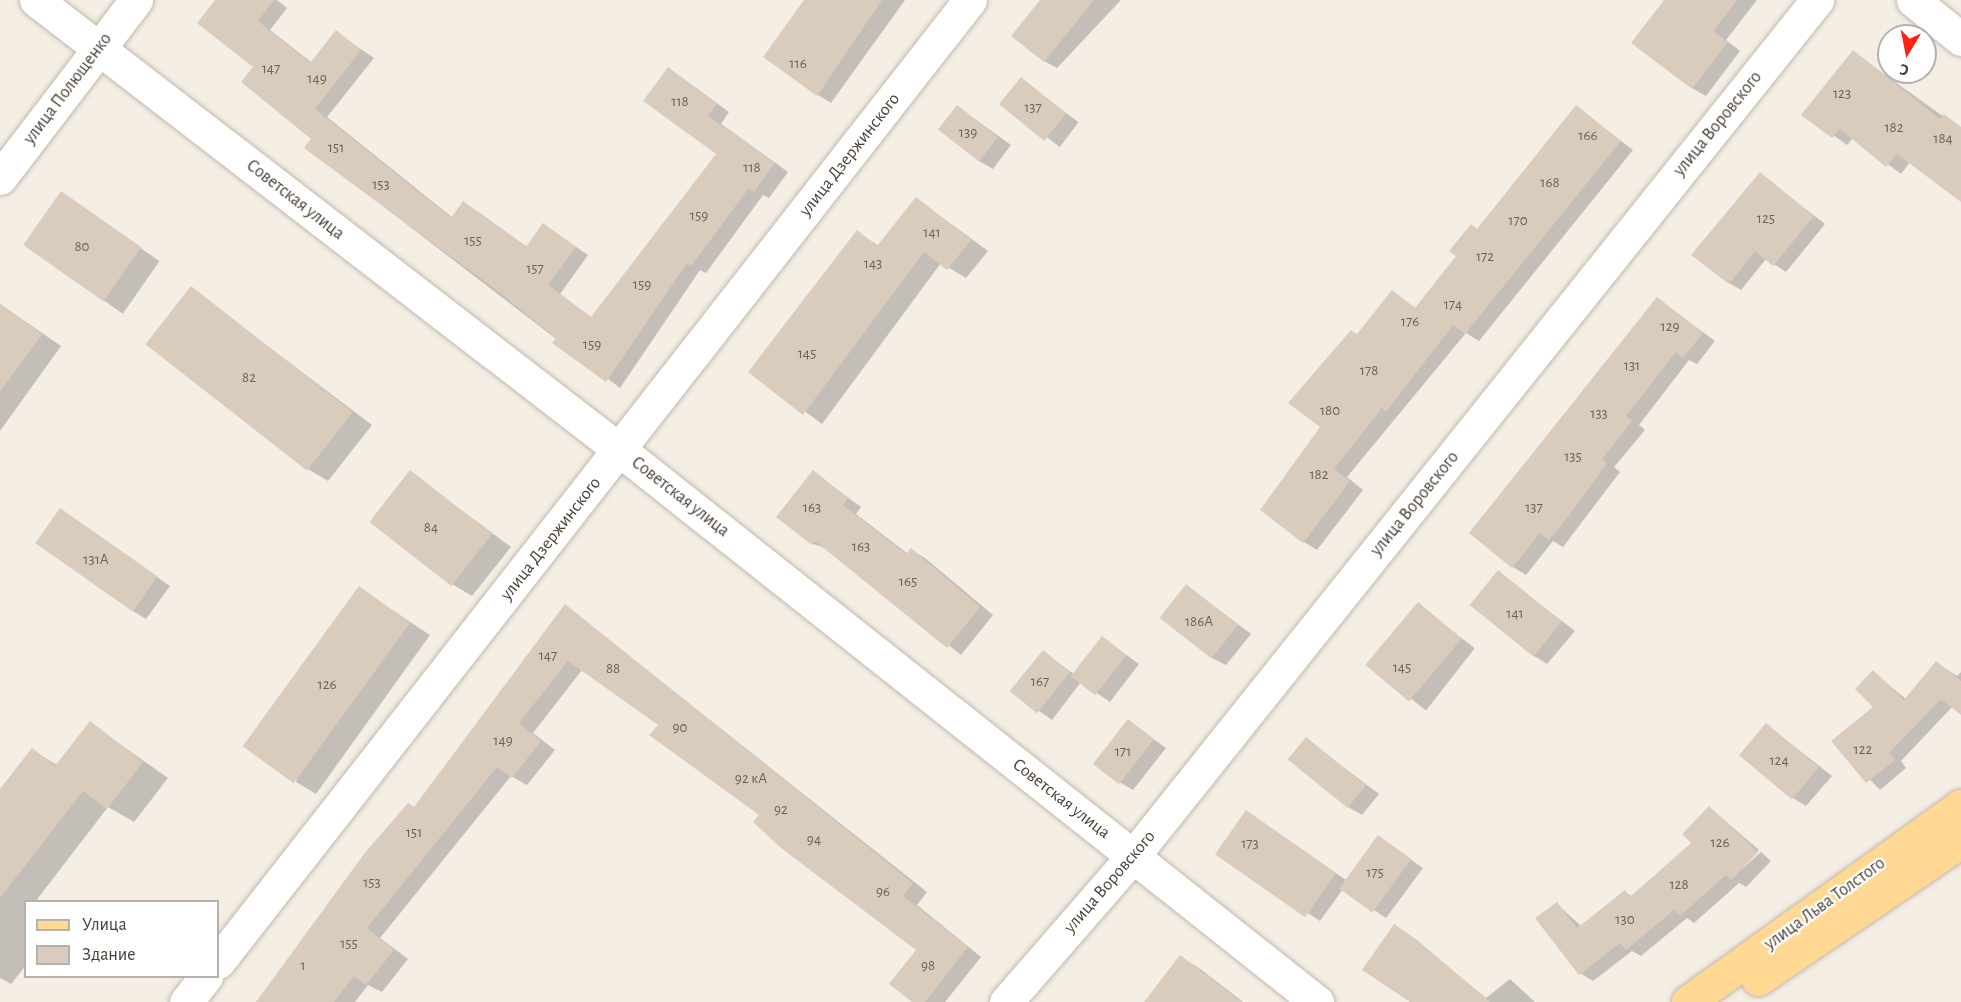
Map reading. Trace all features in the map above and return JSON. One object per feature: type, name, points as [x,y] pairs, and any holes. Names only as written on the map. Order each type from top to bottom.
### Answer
[{"type":"main road","name":"улица Льва Толстого","points":[[1689,1002],[1961,806]]},
{"type":"main road","name":"улица Льва Толстого","points":[[1725,1002],[1961,841]]},
{"type":"street","name":"Советская улица","points":[[36,0],[621,451],[1317,1002]]},
{"type":"street","name":"улица Полющенко","points":[[0,178],[136,0]]},
{"type":"street","name":"улица Дзержинского","points":[[219,961],[621,451],[970,0]]},
{"type":"street","name":"улица Воровского","points":[[1006,1002],[1133,856],[1817,0]]},
{"type":"street","points":[[1912,0],[1961,39]]},
{"type":"street","points":[[186,1002],[204,978]]},
{"type":"building","points":[[215,0],[274,0],[258,21],[310,63],[336,30],[361,50],[315,109],[451,218],[463,201],[526,247],[543,223],[576,247],[548,285],[591,317],[716,154],[643,101],[668,67],[717,104],[708,116],[775,163],[754,192],[749,188],[691,266],[687,263],[606,382],[552,343],[556,338],[495,289],[304,148],[311,139],[241,82],[253,67],[197,23]]},
{"type":"building","points":[[804,0],[882,0],[817,96],[763,57]]},
{"type":"building","points":[[1040,0],[1094,0],[1044,62],[1011,36]]},
{"type":"building","points":[[1664,0],[1737,0],[1713,31],[1728,42],[1692,89],[1631,43]]},
{"type":"building","points":[[1853,50],[1877,69],[1877,84],[1896,84],[1940,119],[1944,114],[1961,127],[1961,202],[1897,154],[1886,167],[1840,129],[1832,138],[1801,115]]},
{"type":"building","points":[[1021,77],[1066,114],[1044,141],[999,104]]},
{"type":"building","points":[[957,105],[998,137],[979,161],[938,129]]},
{"type":"building","points":[[1576,105],[1621,141],[1465,334],[1453,325],[1386,412],[1382,408],[1334,469],[1350,481],[1303,543],[1260,510],[1320,427],[1288,403],[1351,330],[1357,334],[1392,290],[1415,308],[1456,256],[1449,251],[1471,224],[1477,229]]},
{"type":"building","points":[[1760,172],[1814,216],[1773,266],[1755,251],[1729,284],[1691,255]]},
{"type":"building","points":[[61,191],[141,247],[103,301],[23,245]]},
{"type":"building","points":[[916,197],[971,240],[947,270],[924,252],[803,415],[748,372],[857,230],[877,246]]},
{"type":"building","points":[[191,286],[353,412],[307,471],[145,344]]},
{"type":"building","points":[[1657,297],[1703,333],[1683,358],[1676,352],[1626,416],[1632,421],[1602,459],[1607,463],[1568,517],[1549,540],[1540,533],[1512,568],[1469,533]]},
{"type":"building","points":[[0,304],[42,334],[0,392]]},
{"type":"building","points":[[410,470],[492,534],[451,586],[369,522]]},
{"type":"building","points":[[813,470],[848,498],[843,505],[906,554],[911,548],[980,607],[947,648],[815,541],[812,545],[776,517]]},
{"type":"building","points":[[60,508],[157,576],[133,611],[35,543]]},
{"type":"building","points":[[1498,570],[1562,622],[1533,657],[1470,605]]},
{"type":"building","points":[[1186,584],[1238,625],[1212,659],[1160,618]]},
{"type":"building","points":[[359,586],[410,623],[294,783],[243,746]]},
{"type":"building","points":[[1418,602],[1462,639],[1409,701],[1365,665]]},
{"type":"building","points":[[565,604],[913,883],[903,896],[968,947],[925,1002],[912,1002],[889,984],[916,950],[781,848],[753,822],[759,815],[649,735],[658,725],[568,661],[519,723],[541,741],[512,778],[497,767],[367,928],[394,950],[366,985],[354,976],[334,1002],[256,1002],[364,854],[408,803],[414,807]]},
{"type":"building","points":[[1102,636],[1126,655],[1095,695],[1071,676]]},
{"type":"building","points":[[1043,650],[1070,672],[1037,713],[1010,691]]},
{"type":"building","points":[[1936,661],[1961,681],[1961,715],[1941,699],[1889,753],[1895,760],[1866,783],[1831,741],[1873,707],[1855,689],[1873,670],[1904,700]]},
{"type":"building","points":[[1128,719],[1154,739],[1119,784],[1093,764]]},
{"type":"building","points":[[90,721],[143,762],[107,809],[83,791],[0,898],[0,789],[32,748],[55,766]]},
{"type":"building","points":[[1766,723],[1819,767],[1792,800],[1739,755]]},
{"type":"building","points":[[1306,737],[1366,785],[1348,808],[1288,760]]},
{"type":"building","points":[[1709,806],[1758,852],[1731,880],[1726,875],[1680,916],[1674,910],[1626,950],[1620,943],[1579,975],[1535,918],[1557,902],[1577,928],[1625,890],[1630,897],[1691,843],[1682,834]]},
{"type":"building","points":[[1246,810],[1336,873],[1305,917],[1215,854]]},
{"type":"building","points":[[1378,835],[1411,859],[1372,912],[1339,888]]},
{"type":"building","points":[[1394,924],[1417,940],[1490,1002],[1410,1002],[1362,970]]},
{"type":"building","points":[[1180,955],[1218,984],[1241,1002],[1144,1002]]}]
